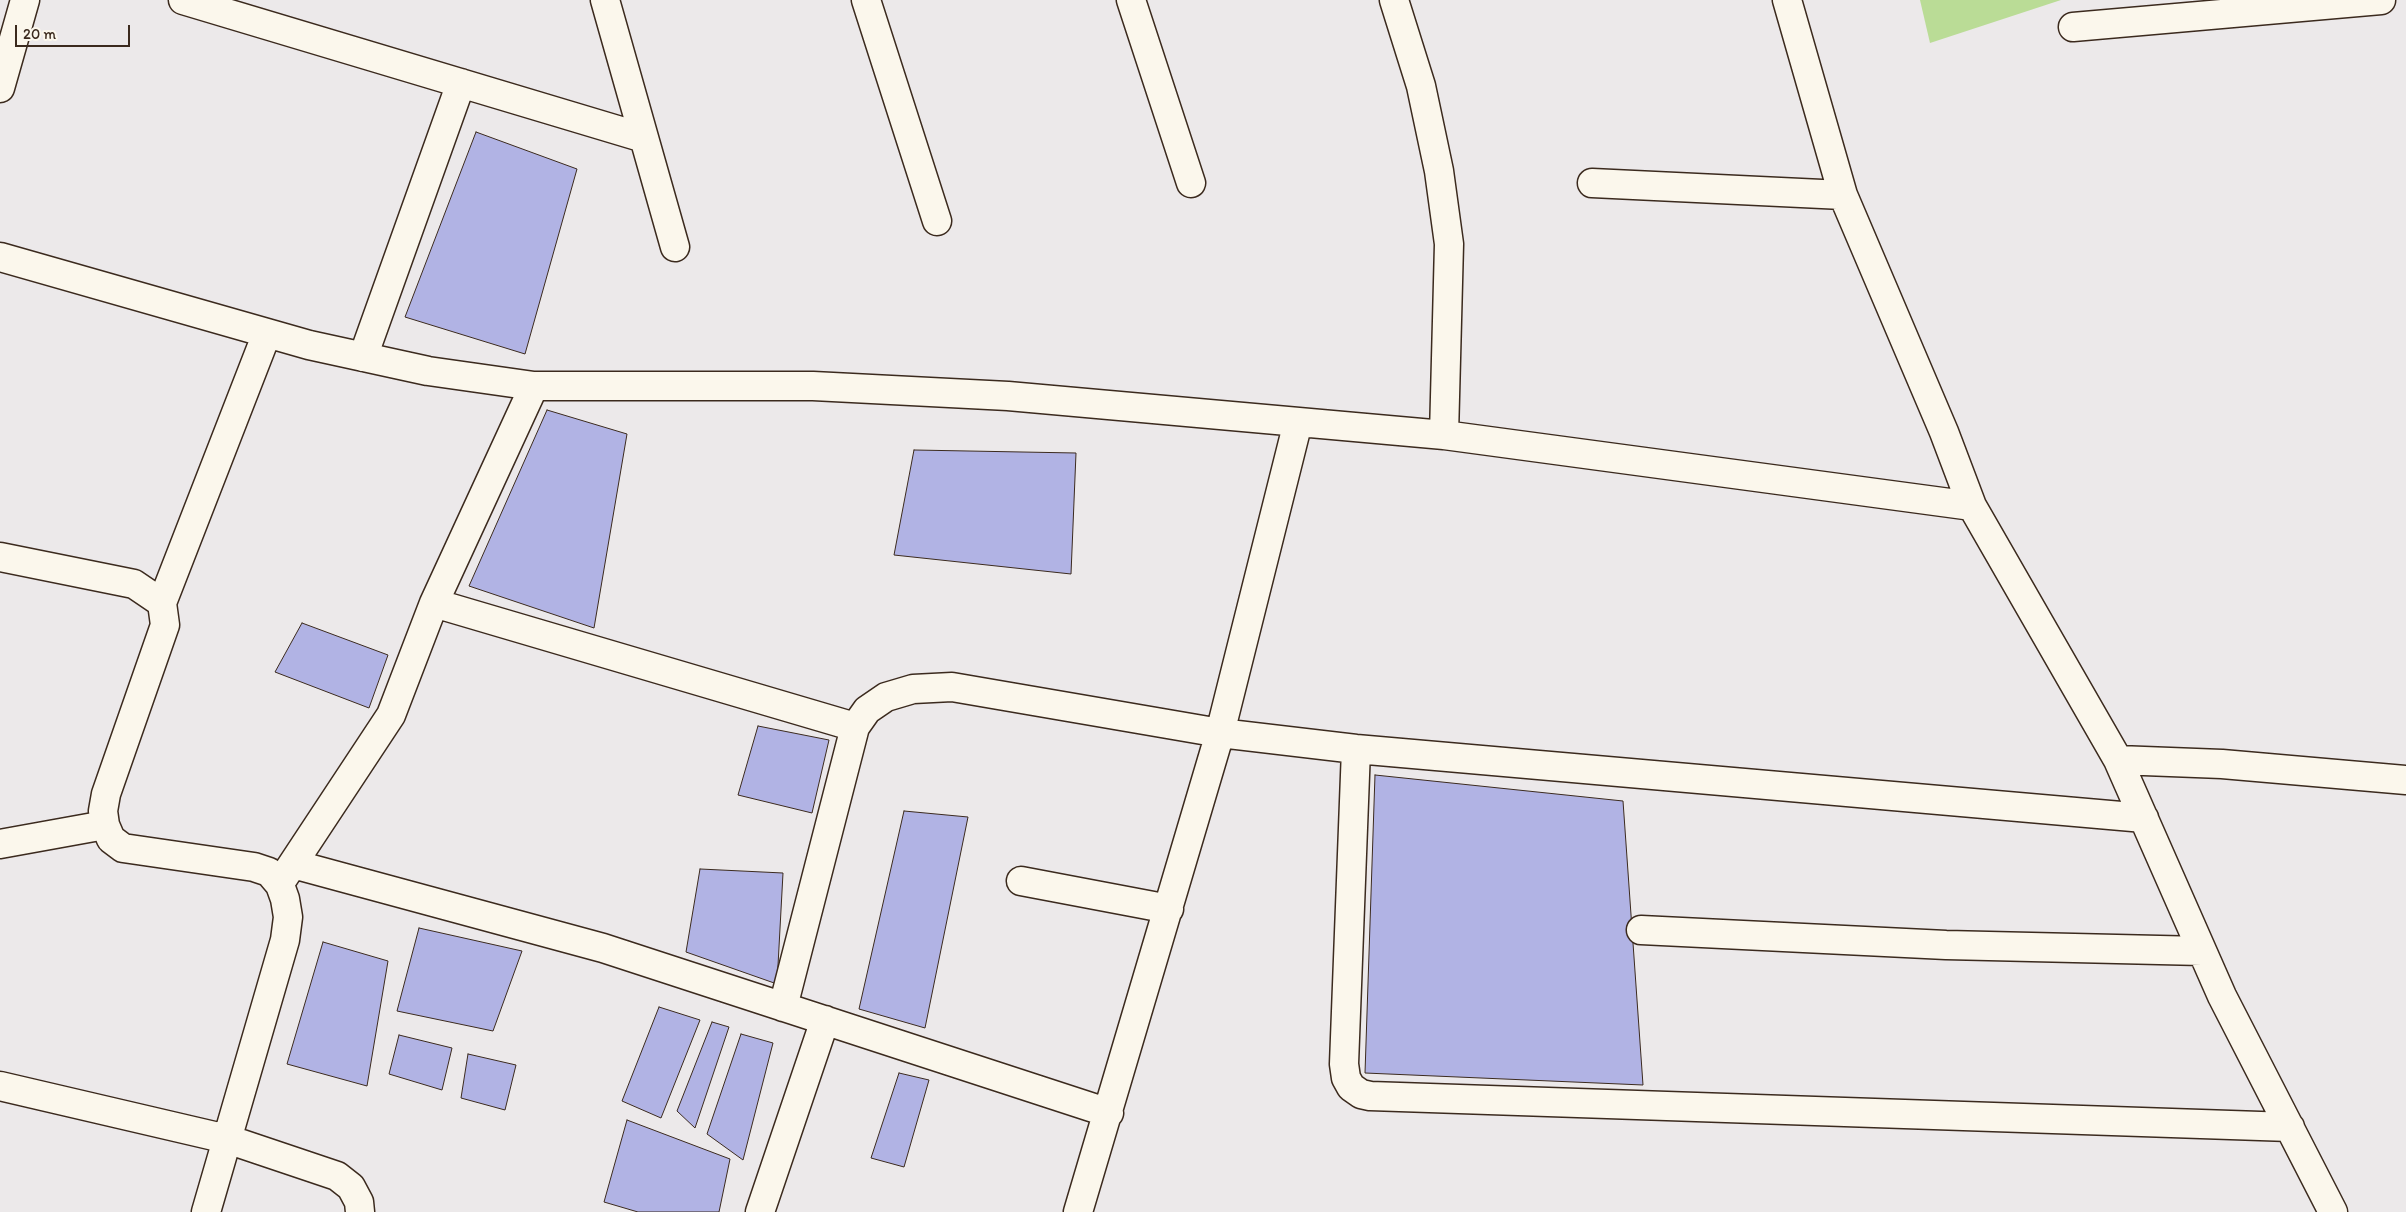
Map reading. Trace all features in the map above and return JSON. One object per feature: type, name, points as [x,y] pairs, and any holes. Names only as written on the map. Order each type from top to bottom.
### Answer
[{"type":"street","points":[[0,88],[25,0]]},
{"type":"street","points":[[183,0],[644,138]]},
{"type":"street","points":[[605,0],[675,247]]},
{"type":"street","points":[[866,0],[937,221]]},
{"type":"street","points":[[1131,0],[1191,183]]},
{"type":"street","points":[[1394,0],[1423,96],[1439,171],[1449,244],[1444,435]]},
{"type":"street","points":[[1787,0],[1843,195],[1944,432],[1972,506],[2118,760],[2222,996],[2333,1212]]},
{"type":"street","points":[[2073,27],[2380,0]]},
{"type":"street","points":[[363,357],[461,83]]},
{"type":"street","points":[[1592,183],[1843,195]]},
{"type":"street","points":[[0,258],[267,333],[363,357],[428,372],[534,386],[833,387],[1008,396],[1444,435],[1972,506]]},
{"type":"street","points":[[267,333],[162,603],[165,625],[106,794],[103,811],[105,825],[111,839],[123,848],[254,867],[603,948],[1109,1113]]},
{"type":"street","points":[[206,1212],[285,940],[288,917],[285,899],[286,875],[391,715],[434,604],[534,386]]},
{"type":"street","points":[[1078,1212],[1109,1113],[1220,732],[1298,422]]},
{"type":"street","points":[[0,557],[134,584],[149,592],[162,603]]},
{"type":"street","points":[[434,604],[854,727]]},
{"type":"street","points":[[783,1007],[854,727],[867,710],[886,697],[914,689],[952,687],[1220,732],[1356,749],[2144,818]]},
{"type":"street","points":[[1356,749],[1344,1064],[1346,1078],[1350,1087],[1361,1094],[2290,1127]]},
{"type":"street","points":[[2118,760],[2222,764],[2406,780]]},
{"type":"street","points":[[0,844],[105,825]]},
{"type":"street","points":[[1021,881],[1169,909]]},
{"type":"street","points":[[1641,930],[1946,945],[2202,950]]},
{"type":"street","points":[[760,1212],[825,1020]]},
{"type":"street","points":[[0,1086],[227,1139],[337,1176],[351,1187],[359,1202],[360,1212]]},
{"type":"green space","points":[[1920,0],[2061,0],[1930,43]]},
{"type":"building","points":[[476,132],[577,169],[525,354],[405,317]]},
{"type":"building","points":[[547,410],[627,434],[594,628],[469,586]]},
{"type":"building","points":[[914,450],[1076,453],[1071,574],[894,555]]},
{"type":"building","points":[[302,623],[388,655],[369,708],[275,672]]},
{"type":"building","points":[[758,726],[829,740],[812,813],[738,795]]},
{"type":"building","points":[[1375,775],[1623,801],[1643,1085],[1365,1073]]},
{"type":"building","points":[[904,811],[968,817],[925,1028],[859,1009]]},
{"type":"building","points":[[700,869],[783,873],[777,984],[686,952]]},
{"type":"building","points":[[419,928],[522,951],[493,1031],[397,1011]]},
{"type":"building","points":[[323,942],[388,961],[367,1086],[287,1064]]},
{"type":"building","points":[[659,1007],[700,1020],[661,1118],[622,1101]]},
{"type":"building","points":[[712,1022],[729,1027],[695,1128],[677,1111]]},
{"type":"building","points":[[741,1034],[773,1043],[743,1160],[707,1134]]},
{"type":"building","points":[[399,1035],[452,1048],[442,1090],[389,1074]]},
{"type":"building","points":[[468,1054],[516,1065],[505,1110],[461,1098]]},
{"type":"building","points":[[899,1073],[929,1080],[904,1167],[871,1158]]},
{"type":"building","points":[[627,1120],[730,1159],[719,1212],[638,1212],[604,1202]]}]
